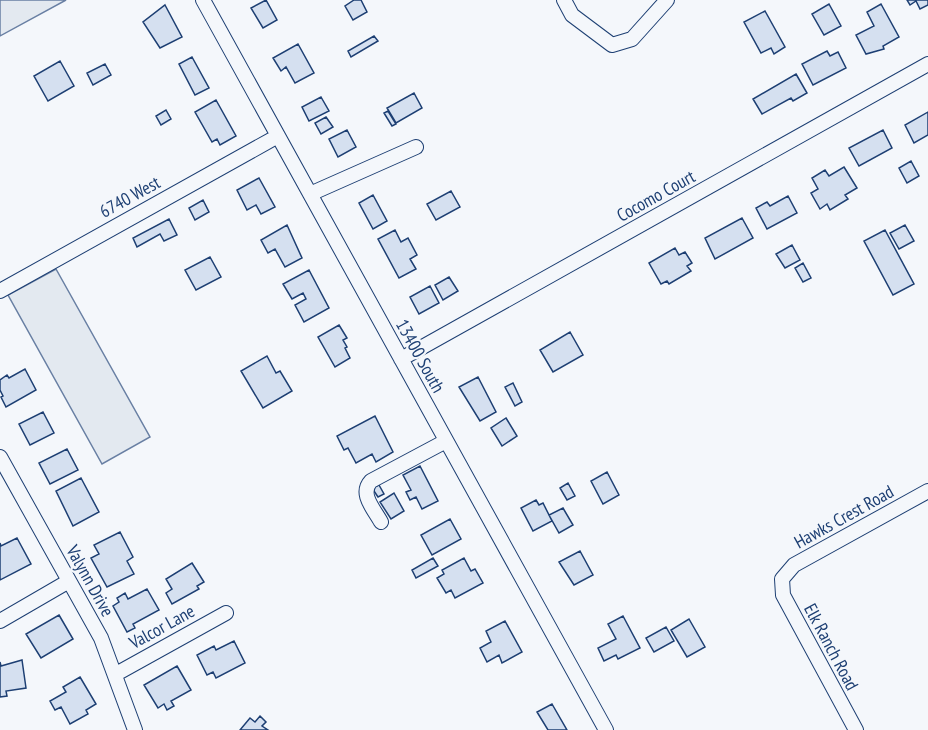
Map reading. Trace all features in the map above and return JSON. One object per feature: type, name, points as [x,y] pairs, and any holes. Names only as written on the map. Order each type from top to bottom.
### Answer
[{"type":"street","name":"13400 South","points":[[203,0],[606,730]]},
{"type":"street","points":[[564,0],[572,15],[612,45],[632,39],[667,0]]},
{"type":"street","name":"Cocomo Court","points":[[401,359],[928,64]]},
{"type":"street","name":"6740 West","points":[[0,291],[278,136]]},
{"type":"street","points":[[310,194],[416,147]]},
{"type":"street","points":[[381,522],[365,493],[366,487],[371,481],[446,441]]},
{"type":"street","name":"Valynn Drive","points":[[0,457],[101,638],[135,730]]},
{"type":"street","name":"Hawks Crest Road","points":[[782,579],[794,566],[928,490]]},
{"type":"street","name":"Elk Ranch Road","points":[[782,579],[783,595],[853,729]]},
{"type":"street","points":[[0,621],[69,582]]},
{"type":"street","name":"Valcor Lane","points":[[116,674],[226,613]]},
{"type":"shaded area","points":[[0,0],[66,0],[0,36]]},
{"type":"shaded area","points":[[56,269],[150,437],[102,464],[8,295]]},
{"type":"building","points":[[266,0],[277,20],[263,28],[251,8]]},
{"type":"building","points":[[354,0],[361,0],[367,12],[353,20],[345,6]]},
{"type":"building","points":[[907,0],[928,0],[928,5],[920,9],[916,1],[910,5]]},
{"type":"building","points":[[829,4],[841,26],[824,35],[812,14]]},
{"type":"building","points":[[881,4],[899,37],[883,46],[884,49],[866,54],[856,35],[874,26],[867,12]]},
{"type":"building","points":[[165,5],[182,37],[160,48],[143,22]]},
{"type":"building","points":[[765,11],[785,47],[774,54],[771,48],[761,53],[744,22]]},
{"type":"building","points":[[374,36],[378,41],[351,57],[348,51]]},
{"type":"building","points":[[298,44],[314,73],[295,83],[286,67],[281,71],[273,58]]},
{"type":"building","points":[[827,51],[830,56],[838,52],[846,68],[813,85],[802,64]]},
{"type":"building","points":[[192,57],[209,88],[195,95],[179,64]]},
{"type":"building","points":[[60,61],[74,86],[48,101],[34,76]]},
{"type":"building","points":[[105,64],[111,75],[93,85],[87,73]]},
{"type":"building","points":[[796,74],[807,93],[793,101],[791,98],[762,114],[753,99]]},
{"type":"building","points":[[414,93],[422,108],[396,123],[387,108]]},
{"type":"building","points":[[321,97],[329,111],[309,121],[302,107]]},
{"type":"building","points":[[216,100],[236,136],[220,145],[217,139],[212,142],[195,112]]},
{"type":"building","points":[[166,110],[171,119],[161,125],[156,116]]},
{"type":"building","points":[[388,111],[396,124],[392,126],[384,113]]},
{"type":"building","points":[[928,112],[928,135],[914,143],[905,125]]},
{"type":"building","points":[[326,117],[333,127],[321,134],[315,123]]},
{"type":"building","points":[[347,130],[356,147],[338,157],[329,139]]},
{"type":"building","points":[[883,130],[892,148],[859,166],[849,148]]},
{"type":"building","points":[[911,161],[919,176],[907,183],[899,168]]},
{"type":"building","points":[[844,167],[857,188],[845,195],[848,199],[830,210],[827,204],[820,209],[811,193],[818,189],[812,178],[825,170],[829,176]]},
{"type":"building","points":[[259,178],[275,207],[261,214],[256,205],[247,210],[237,190]]},
{"type":"building","points":[[451,191],[460,207],[436,220],[427,204]]},
{"type":"building","points":[[373,195],[387,221],[373,229],[359,203]]},
{"type":"building","points":[[788,196],[797,213],[767,229],[756,208],[767,202],[770,206]]},
{"type":"building","points":[[203,200],[209,212],[195,220],[189,208]]},
{"type":"building","points":[[742,218],[753,238],[715,259],[705,238]]},
{"type":"building","points":[[169,219],[177,235],[164,241],[160,234],[137,247],[133,238]]},
{"type":"building","points":[[287,225],[302,258],[285,267],[275,249],[268,253],[261,240]]},
{"type":"building","points":[[905,225],[914,241],[899,249],[890,233]]},
{"type":"building","points":[[395,230],[401,242],[408,238],[417,255],[410,259],[416,269],[399,278],[378,239]]},
{"type":"building","points":[[885,230],[914,284],[893,295],[864,241]]},
{"type":"building","points":[[792,245],[800,260],[785,268],[776,254]]},
{"type":"building","points":[[675,248],[679,255],[685,252],[692,263],[687,266],[691,271],[669,284],[667,281],[661,284],[649,263]]},
{"type":"building","points":[[210,257],[221,277],[196,290],[185,270]]},
{"type":"building","points":[[803,263],[811,278],[803,282],[795,268]]},
{"type":"building","points":[[309,270],[329,308],[304,322],[295,305],[306,299],[303,293],[292,299],[283,284]]},
{"type":"building","points":[[449,277],[458,291],[443,300],[435,285]]},
{"type":"building","points":[[430,286],[439,303],[419,314],[410,297]]},
{"type":"building","points":[[339,325],[347,338],[343,340],[350,358],[335,367],[318,337]]},
{"type":"building","points":[[570,332],[583,355],[553,372],[540,350]]},
{"type":"building","points":[[267,356],[276,373],[280,371],[292,391],[263,408],[241,371]]},
{"type":"building","points":[[25,369],[36,390],[6,407],[1,397],[3,396],[0,390],[0,380]]},
{"type":"building","points":[[478,377],[496,412],[480,421],[459,387]]},
{"type":"building","points":[[513,383],[522,402],[515,406],[505,387]]},
{"type":"building","points":[[43,412],[54,433],[30,445],[19,424]]},
{"type":"building","points":[[375,416],[393,452],[376,462],[372,454],[356,463],[348,448],[344,450],[337,436]]},
{"type":"building","points":[[506,418],[517,436],[502,446],[491,428]]},
{"type":"building","points":[[67,449],[78,470],[50,484],[39,463]]},
{"type":"building","points":[[420,466],[438,501],[422,509],[416,497],[410,500],[406,492],[411,490],[403,475]]},
{"type":"building","points":[[607,472],[619,495],[603,504],[591,481]]},
{"type":"building","points":[[81,478],[99,512],[73,526],[56,491]]},
{"type":"building","points":[[568,483],[575,496],[567,500],[560,488]]},
{"type":"building","points":[[379,485],[384,494],[378,497],[372,488]]},
{"type":"building","points":[[394,493],[404,511],[391,519],[380,502]]},
{"type":"building","points":[[536,500],[539,505],[543,503],[552,521],[533,531],[521,508]]},
{"type":"building","points":[[563,508],[573,525],[559,533],[549,515]]},
{"type":"building","points":[[450,519],[461,539],[432,555],[421,535]]},
{"type":"building","points":[[120,532],[133,557],[127,561],[134,574],[107,587],[91,558],[99,554],[94,545]]},
{"type":"building","points":[[17,538],[31,564],[0,580],[0,543],[1,546]]},
{"type":"building","points":[[580,551],[593,575],[574,585],[559,562]]},
{"type":"building","points":[[433,558],[438,566],[416,578],[412,570]]},
{"type":"building","points":[[464,558],[471,571],[475,569],[483,583],[455,598],[451,590],[446,593],[437,578],[444,574],[442,570]]},
{"type":"building","points":[[192,563],[204,582],[197,586],[199,589],[172,604],[166,593],[172,589],[166,579]]},
{"type":"building","points":[[147,589],[159,610],[133,624],[135,628],[127,632],[113,606],[119,602],[117,598],[125,593],[128,599]]},
{"type":"building","points":[[59,615],[73,639],[41,658],[26,634]]},
{"type":"building","points":[[623,616],[640,648],[618,659],[616,655],[604,661],[598,648],[616,639],[608,624]]},
{"type":"building","points":[[689,619],[705,647],[687,657],[671,630]]},
{"type":"building","points":[[505,621],[522,652],[502,663],[499,655],[487,662],[480,648],[491,642],[486,631]]},
{"type":"building","points":[[666,627],[674,641],[654,652],[646,638]]},
{"type":"building","points":[[234,641],[245,663],[216,678],[213,672],[207,675],[197,655],[214,646],[216,650]]},
{"type":"building","points":[[22,660],[26,688],[6,691],[7,696],[0,697],[0,662],[1,666]]},
{"type":"building","points":[[177,666],[191,690],[171,701],[174,706],[167,710],[164,704],[158,708],[144,685]]},
{"type":"building","points":[[80,677],[96,704],[86,710],[88,714],[70,724],[61,707],[55,710],[50,701],[66,692],[63,687]]},
{"type":"building","points":[[552,704],[567,730],[548,730],[537,712]]},
{"type":"building","points":[[260,716],[266,722],[262,726],[268,730],[240,730],[250,718],[255,722]]}]
